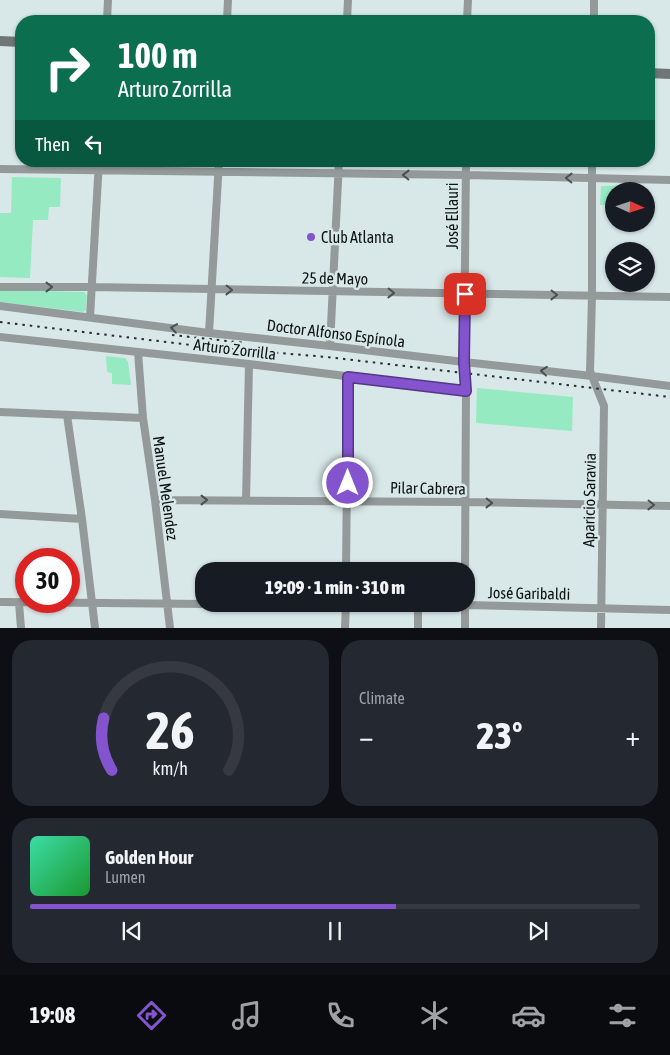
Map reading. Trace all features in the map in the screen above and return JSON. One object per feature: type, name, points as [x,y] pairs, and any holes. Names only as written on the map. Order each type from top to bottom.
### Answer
[{"type":"street","points":[[107,15],[108,0]]},
{"type":"street","points":[[227,15],[228,0]]},
{"type":"street","points":[[347,15],[348,0]]},
{"type":"street","points":[[467,15],[468,0]]},
{"type":"street","points":[[594,0],[594,15]]},
{"type":"street","points":[[0,41],[15,42]]},
{"type":"street","points":[[655,73],[670,74]]},
{"type":"street","points":[[90,317],[98,167]]},
{"type":"street","points":[[209,333],[218,167]]},
{"type":"street","points":[[330,346],[339,167]]},
{"type":"street","name":"José Ellauri","points":[[465,562],[466,391],[464,363],[466,167]]},
{"type":"street","points":[[592,167],[590,371],[593,378]]},
{"type":"street","points":[[0,169],[670,180]]},
{"type":"street","name":"25 de Mayo","points":[[0,287],[670,297]]},
{"type":"street","name":"Doctor Alfonso Espínola","points":[[0,306],[209,333],[670,386]]},
{"type":"street","name":"Arturo Zorrilla","points":[[0,337],[249,364],[466,391]]},
{"type":"street","name":"Manuel Melendez","points":[[138,352],[143,418],[170,628]]},
{"type":"street","points":[[246,500],[249,364]]},
{"type":"street","points":[[346,562],[348,377]]},
{"type":"street","name":"Aparicio Saravia","points":[[593,378],[604,406],[601,628]]},
{"type":"street","points":[[0,412],[143,418]]},
{"type":"street","points":[[67,415],[95,628]]},
{"type":"street","name":"Pilar Cabrera","points":[[155,500],[466,502],[670,506]]},
{"type":"street","points":[[0,514],[82,518]]},
{"type":"street","points":[[0,602],[15,603]]},
{"type":"street","points":[[80,603],[195,604]]},
{"type":"street","name":"José Garibaldi","points":[[475,605],[670,610]]},
{"type":"street","points":[[345,628],[346,612]]},
{"type":"street","points":[[418,612],[418,628]]},
{"type":"street","points":[[464,628],[465,612]]},
{"type":"street","points":[[19,613],[20,628]]},
{"type":"green space","points":[[12,177],[61,178],[60,207],[49,207],[48,220],[33,220],[30,278],[0,277],[0,213],[11,213]]},
{"type":"green space","points":[[601,186],[605,186],[605,205],[600,205]]},
{"type":"green space","points":[[0,290],[84,292],[87,295],[86,310],[83,312],[0,302]]},
{"type":"green space","points":[[106,356],[125,358],[128,362],[131,385],[112,384],[112,373],[107,372]]},
{"type":"green space","points":[[477,388],[573,397],[572,431],[476,423]]},
{"type":"railway","points":[[0,322],[208,347],[327,357],[670,397]]},
{"type":"railway","points":[[172,335],[246,343]]},
{"type":"place","name":"Club Atlanta","points":[[311,237]]},
{"type":"route","points":[[348,483],[348,377],[466,391],[464,362],[465,294]]}]
